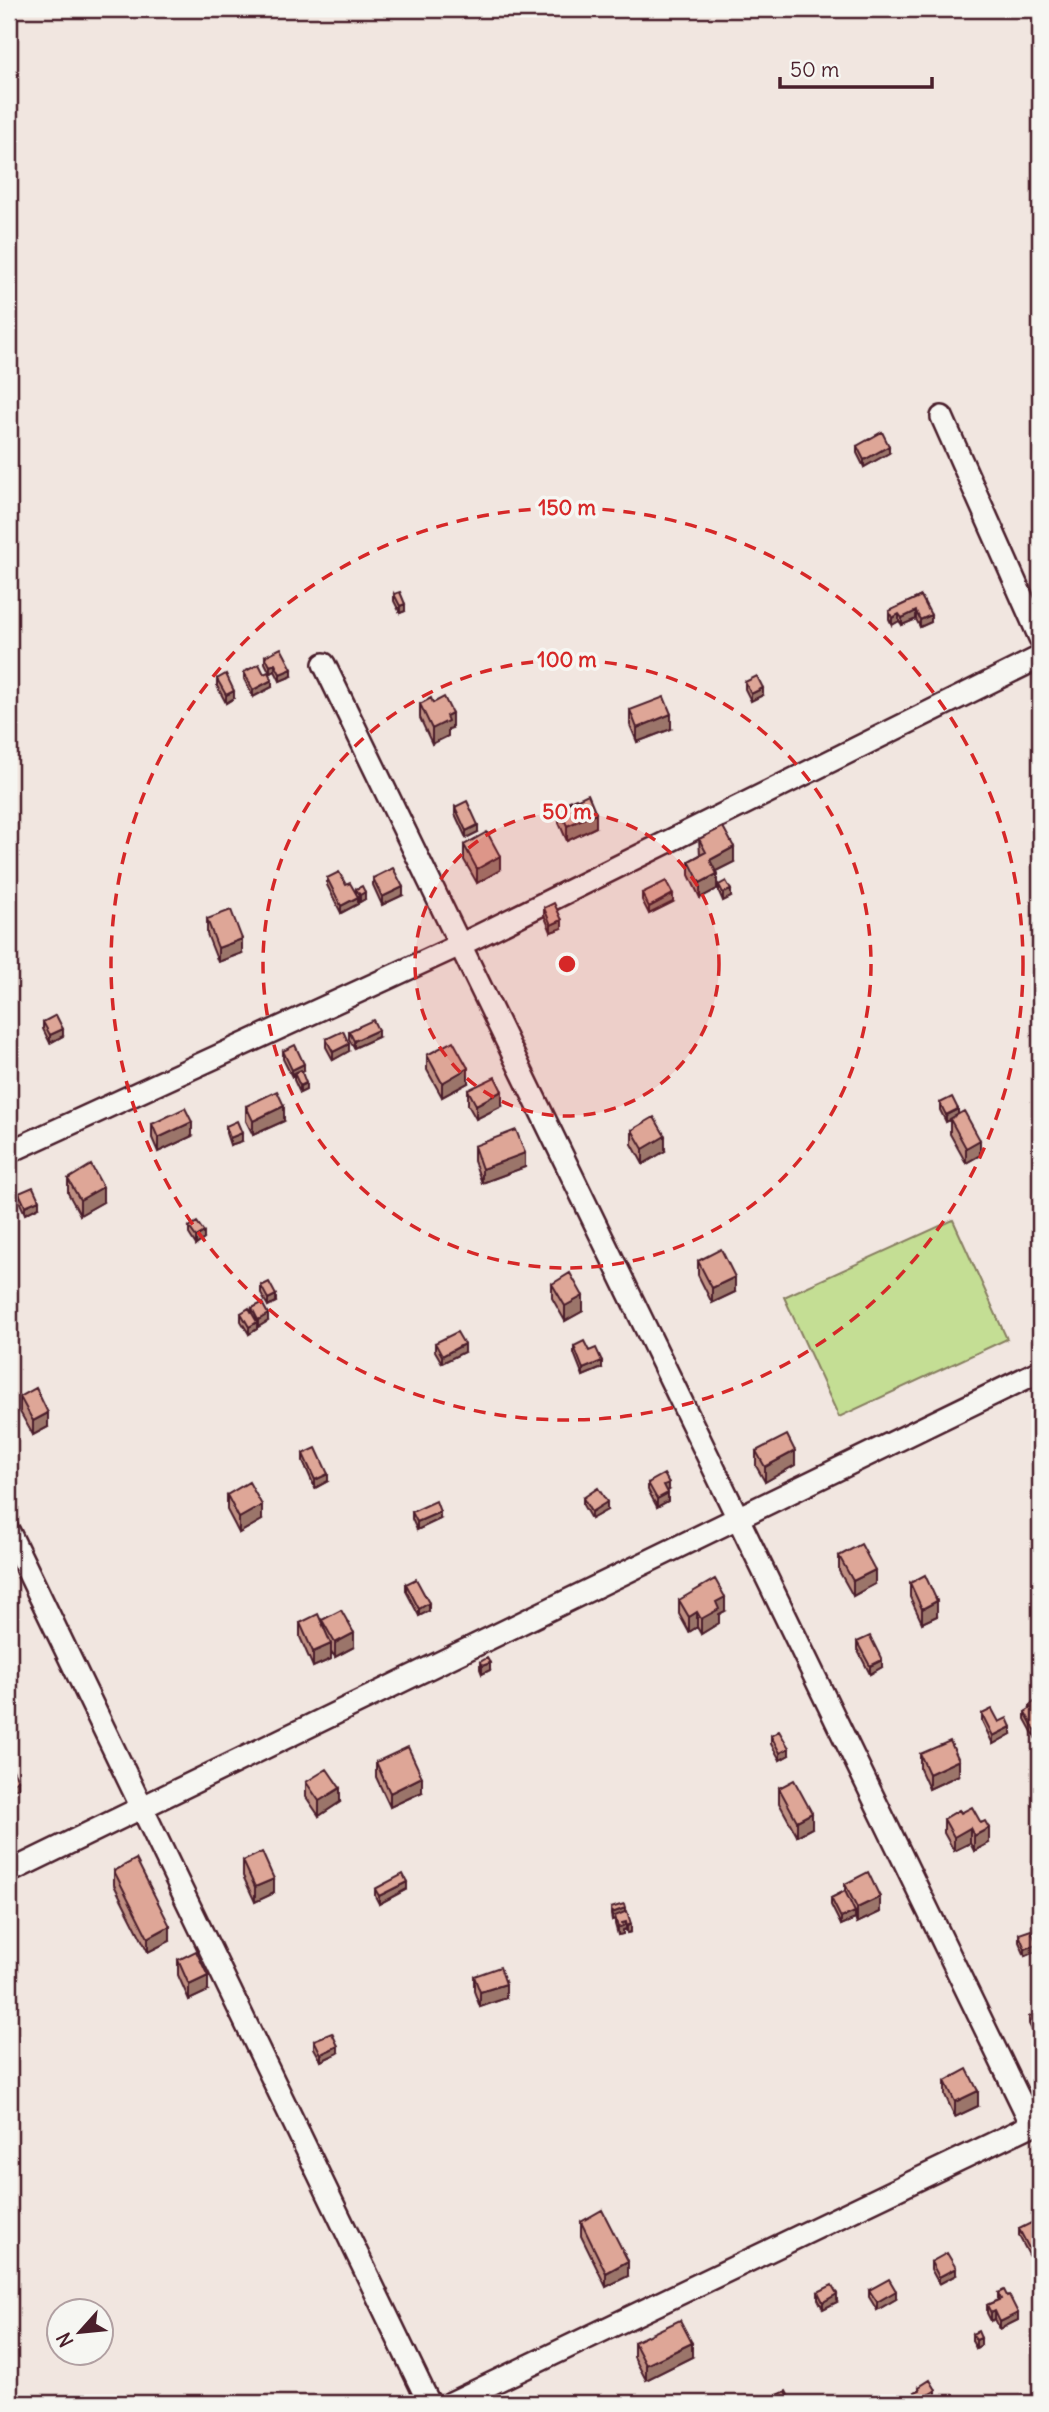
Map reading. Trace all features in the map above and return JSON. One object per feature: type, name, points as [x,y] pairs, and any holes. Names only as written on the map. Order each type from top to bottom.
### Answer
[{"type":"street","points":[[942,417],[1040,638]]},
{"type":"street","points":[[9,1152],[460,945],[1040,657]]},
{"type":"street","points":[[324,664],[737,1518],[1036,2123],[451,2403]]},
{"type":"street","points":[[9,1872],[1040,1371]]},
{"type":"street","points":[[9,1532],[429,2403]]},
{"type":"green space","points":[[953,1220],[1007,1339],[839,1417],[784,1297]]},
{"type":"building","points":[[882,432],[889,446],[864,460],[857,446]]},
{"type":"building","points":[[400,592],[405,604],[400,606],[394,594]]},
{"type":"building","points":[[921,596],[931,615],[920,620],[916,611],[902,618],[899,614],[892,618],[889,611]]},
{"type":"building","points":[[281,648],[292,669],[280,674],[275,664],[270,666],[265,656]]},
{"type":"building","points":[[259,664],[264,674],[268,672],[272,680],[253,690],[244,672]]},
{"type":"building","points":[[226,674],[234,691],[226,695],[217,679]]},
{"type":"building","points":[[757,676],[763,688],[751,694],[745,682]]},
{"type":"building","points":[[444,697],[452,713],[446,716],[448,721],[432,729],[420,704],[431,698],[433,703]]},
{"type":"building","points":[[664,697],[671,714],[637,728],[630,710]]},
{"type":"building","points":[[588,794],[596,813],[567,826],[559,808]]},
{"type":"building","points":[[467,801],[478,825],[466,831],[455,807]]},
{"type":"building","points":[[723,827],[734,847],[710,860],[717,874],[700,883],[689,861],[706,852],[699,839]]},
{"type":"building","points":[[487,832],[500,856],[477,869],[464,845]]},
{"type":"building","points":[[393,868],[403,887],[382,897],[373,878]]},
{"type":"building","points":[[339,872],[346,885],[350,883],[358,897],[341,906],[327,878]]},
{"type":"building","points":[[666,881],[673,894],[649,907],[642,893]]},
{"type":"building","points":[[726,881],[731,890],[723,893],[719,885]]},
{"type":"building","points":[[362,886],[365,892],[360,895],[356,889]]},
{"type":"building","points":[[554,903],[562,920],[551,925],[544,908]]},
{"type":"building","points":[[231,910],[242,939],[218,948],[207,919]]},
{"type":"building","points":[[56,1015],[63,1029],[50,1035],[43,1022]]},
{"type":"building","points":[[373,1020],[378,1030],[354,1041],[349,1031]]},
{"type":"building","points":[[343,1031],[349,1044],[333,1052],[326,1039]]},
{"type":"building","points":[[453,1041],[468,1068],[442,1083],[427,1055]]},
{"type":"building","points":[[295,1045],[304,1064],[292,1070],[283,1051]]},
{"type":"building","points":[[301,1070],[306,1083],[300,1086],[294,1073]]},
{"type":"building","points":[[495,1077],[502,1091],[476,1105],[468,1090]]},
{"type":"building","points":[[277,1091],[284,1106],[253,1121],[246,1106]]},
{"type":"building","points":[[952,1097],[958,1109],[946,1115],[940,1103]]},
{"type":"building","points":[[185,1108],[192,1122],[158,1138],[152,1124]]},
{"type":"building","points":[[964,1111],[980,1140],[966,1148],[950,1119]]},
{"type":"building","points":[[654,1117],[665,1136],[643,1149],[632,1130]]},
{"type":"building","points":[[237,1121],[242,1133],[230,1138],[226,1126]]},
{"type":"building","points":[[516,1130],[525,1153],[482,1169],[474,1146]]},
{"type":"building","points":[[91,1165],[103,1187],[80,1200],[68,1179]]},
{"type":"building","points":[[33,1187],[39,1200],[25,1206],[19,1193]]},
{"type":"building","points":[[197,1222],[204,1232],[196,1237],[189,1227]]},
{"type":"building","points":[[721,1249],[735,1277],[712,1288],[698,1261]]},
{"type":"building","points":[[570,1273],[583,1296],[565,1306],[552,1284]]},
{"type":"building","points":[[269,1282],[276,1295],[268,1299],[261,1286]]},
{"type":"building","points":[[262,1303],[268,1314],[258,1320],[252,1308]]},
{"type":"building","points":[[249,1308],[257,1322],[249,1327],[241,1313]]},
{"type":"building","points":[[457,1332],[464,1344],[442,1356],[435,1343]]},
{"type":"building","points":[[584,1341],[589,1351],[596,1348],[602,1361],[583,1369],[574,1346]]},
{"type":"building","points":[[36,1388],[48,1413],[33,1421],[20,1397]]},
{"type":"building","points":[[787,1435],[795,1451],[765,1467],[756,1451]]},
{"type":"building","points":[[316,1448],[328,1474],[315,1480],[303,1454]]},
{"type":"building","points":[[664,1474],[669,1483],[664,1485],[668,1493],[657,1499],[648,1483]]},
{"type":"building","points":[[249,1482],[262,1505],[239,1518],[227,1495]]},
{"type":"building","points":[[598,1488],[607,1502],[591,1512],[583,1498]]},
{"type":"building","points":[[436,1501],[440,1512],[417,1522],[412,1512]]},
{"type":"building","points":[[861,1544],[875,1570],[853,1581],[839,1556]]},
{"type":"building","points":[[925,1575],[937,1601],[922,1609],[910,1583]]},
{"type":"building","points":[[416,1579],[429,1603],[419,1609],[406,1584]]},
{"type":"building","points":[[715,1579],[725,1597],[716,1602],[719,1609],[701,1619],[697,1612],[689,1617],[679,1600]]},
{"type":"building","points":[[341,1610],[354,1633],[335,1643],[322,1620]]},
{"type":"building","points":[[318,1614],[331,1644],[313,1652],[300,1623]]},
{"type":"building","points":[[870,1636],[882,1660],[870,1666],[857,1642]]},
{"type":"building","points":[[487,1658],[490,1663],[482,1666],[480,1662]]},
{"type":"building","points":[[1036,1701],[1040,1708],[1040,1727],[1035,1730],[1025,1712]]},
{"type":"building","points":[[992,1709],[999,1722],[1007,1718],[1011,1727],[993,1736],[982,1714]]},
{"type":"building","points":[[779,1731],[789,1748],[780,1753],[771,1736]]},
{"type":"building","points":[[950,1741],[959,1760],[929,1774],[920,1754]]},
{"type":"building","points":[[408,1747],[422,1777],[390,1793],[376,1762]]},
{"type":"building","points":[[9,1762],[18,1780],[9,1785]]},
{"type":"building","points":[[327,1769],[340,1788],[319,1801],[306,1782]]},
{"type":"building","points":[[794,1780],[812,1813],[797,1821],[779,1788]]},
{"type":"building","points":[[972,1807],[981,1823],[985,1821],[989,1828],[974,1836],[970,1828],[954,1837],[944,1819],[959,1810],[961,1813]]},
{"type":"building","points":[[262,1852],[274,1879],[255,1887],[243,1861]]},
{"type":"building","points":[[136,1859],[170,1926],[148,1938],[114,1871]]},
{"type":"building","points":[[868,1872],[880,1897],[857,1908],[845,1884]]},
{"type":"building","points":[[403,1874],[407,1882],[379,1896],[375,1889]]},
{"type":"building","points":[[845,1891],[855,1912],[841,1918],[831,1898]]},
{"type":"building","points":[[624,1904],[625,1908],[612,1913],[611,1908]]},
{"type":"building","points":[[627,1911],[631,1924],[627,1926],[626,1922],[622,1923],[623,1926],[618,1928],[615,1916]]},
{"type":"building","points":[[1031,1930],[1037,1944],[1025,1949],[1019,1934]]},
{"type":"building","points":[[196,1951],[208,1976],[189,1985],[178,1960]]},
{"type":"building","points":[[500,1967],[506,1984],[480,1992],[474,1976]]},
{"type":"building","points":[[1040,2011],[1040,2038],[1029,2017]]},
{"type":"building","points":[[332,2033],[338,2046],[321,2054],[314,2040]]},
{"type":"building","points":[[967,2069],[978,2091],[955,2102],[945,2081]]},
{"type":"building","points":[[602,2210],[628,2261],[606,2273],[581,2222]]},
{"type":"building","points":[[1033,2222],[1040,2236],[1040,2244],[1030,2250],[1019,2229]]},
{"type":"building","points":[[947,2253],[956,2268],[939,2277],[931,2262]]},
{"type":"building","points":[[889,2279],[896,2291],[877,2302],[869,2290]]},
{"type":"building","points":[[832,2285],[837,2294],[823,2302],[818,2292]]},
{"type":"building","points":[[1004,2290],[1018,2313],[1000,2322],[995,2311],[991,2313],[987,2305],[1001,2299],[998,2293]]},
{"type":"building","points":[[680,2320],[692,2343],[646,2365],[634,2342]]},
{"type":"building","points":[[978,2331],[981,2338],[976,2340],[972,2334]]},
{"type":"building","points":[[930,2380],[936,2390],[925,2397],[923,2394],[918,2397],[915,2392]]},
{"type":"building","points":[[786,2391],[792,2403],[763,2403],[763,2402]]},
{"type":"building","points":[[537,2398],[540,2403],[526,2403]]}]
